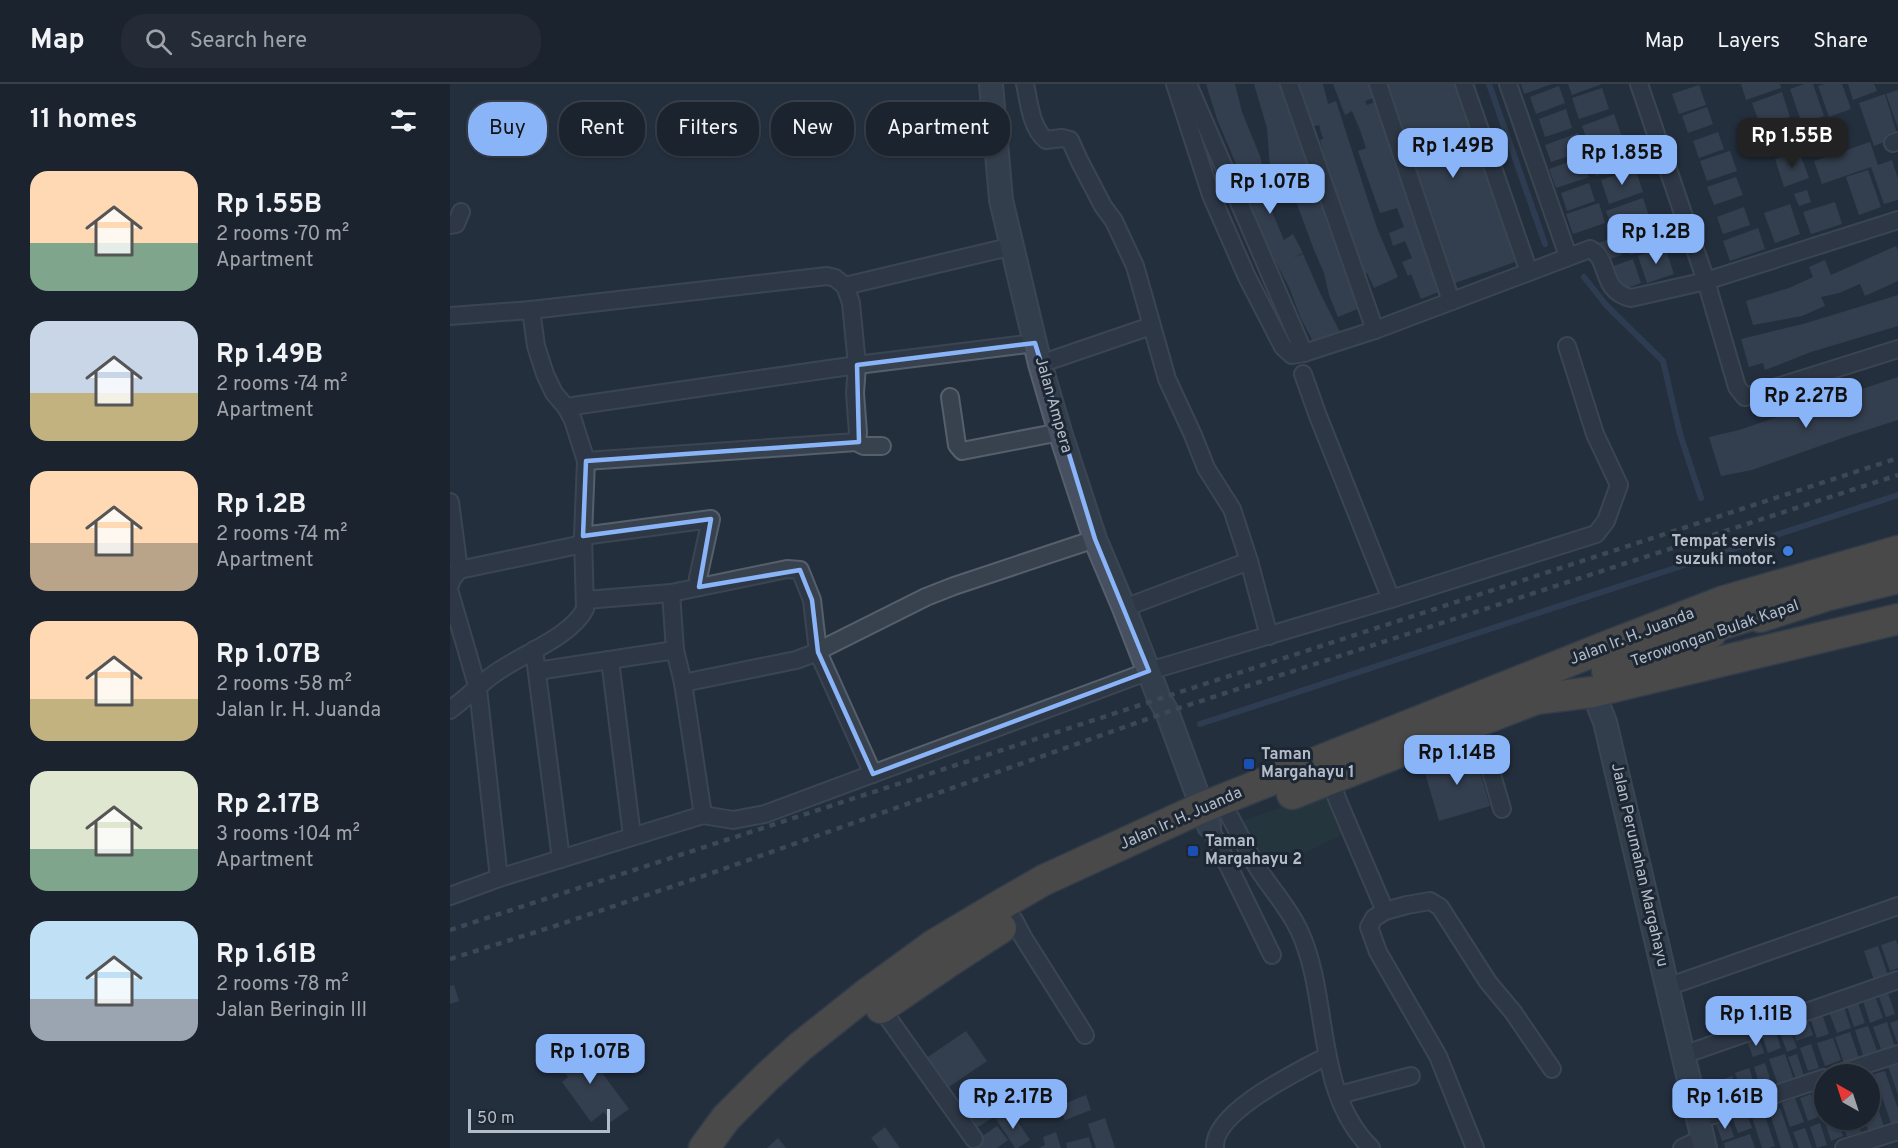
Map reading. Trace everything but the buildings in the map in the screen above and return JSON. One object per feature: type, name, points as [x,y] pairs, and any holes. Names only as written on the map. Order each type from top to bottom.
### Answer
[{"type":"highway","name":"Jalan Ir. H. Juanda","points":[[704,1148],[726,1118],[801,1046],[869,992],[932,946],[1044,880],[1213,817],[1466,714],[1724,601],[1898,551]]},
{"type":"highway","name":"Terowongan Bulak Kapal","points":[[1466,714],[1815,595],[1898,572]]},
{"type":"highway","name":"Terowongan Bulak Kapal","points":[[1536,699],[1724,629],[1825,596],[1898,578]]},
{"type":"highway","name":"Jalan Ir. H. Juanda","points":[[728,1148],[773,1096],[824,1052],[881,1008],[944,965],[1014,920],[1213,817],[1330,779],[1466,714],[1536,699],[1599,707],[1898,619]]},
{"type":"street","name":"Jalan Ampera","points":[[991,84],[1001,200],[1038,354],[1060,432],[1095,539],[1159,698],[1167,711],[1213,817]]},
{"type":"street","points":[[1025,84],[1040,135],[1046,140],[1062,138],[1070,140],[1136,266],[1167,379],[1206,468],[1232,509],[1269,636]]},
{"type":"street","points":[[1175,84],[1211,195],[1246,277],[1283,347],[1292,355],[1305,353],[1375,330],[1590,249],[1596,253],[1615,292],[1632,298],[1706,281],[1898,220]]},
{"type":"street","points":[[1188,84],[1305,353]]},
{"type":"street","points":[[1289,84],[1375,330]]},
{"type":"street","points":[[1378,84],[1451,302]]},
{"type":"street","points":[[1464,84],[1529,272]]},
{"type":"street","points":[[1508,84],[1568,256]]},
{"type":"street","points":[[1639,84],[1706,281],[1737,387],[1745,397],[1898,349]]},
{"type":"street","points":[[450,225],[456,224],[461,212]]},
{"type":"street","points":[[845,286],[1013,246]]},
{"type":"street","points":[[450,316],[531,310],[827,276],[834,278],[845,286],[851,303],[857,365],[855,393],[858,433],[856,442]]},
{"type":"street","points":[[450,710],[511,663],[566,630],[581,618],[585,609],[583,540],[586,461],[567,407],[554,393],[545,374],[536,346],[531,310]]},
{"type":"street","points":[[567,407],[857,365],[1038,354],[1151,326]]},
{"type":"street","points":[[450,896],[498,878],[703,815],[733,820],[765,814],[1149,671],[1391,599],[1596,534],[1606,521],[1619,485],[1595,434],[1567,346]]},
{"type":"street","points":[[1303,374],[1391,599]]},
{"type":"street","points":[[950,397],[957,445],[962,451],[1060,432]]},
{"type":"street","points":[[586,461],[856,442],[864,446],[882,446]]},
{"type":"street","points":[[450,502],[459,570]]},
{"type":"street","points":[[450,585],[459,570],[583,540],[711,519],[698,578],[699,586]]},
{"type":"street","points":[[683,683],[796,660],[818,652],[926,597],[1095,539]]},
{"type":"street","points":[[1124,608],[1249,561]]},
{"type":"street","points":[[586,600],[671,593],[787,569],[800,570],[812,600],[818,652],[873,774]]},
{"type":"street","points":[[450,592],[478,688],[498,878]]},
{"type":"street","points":[[671,593],[675,650],[683,683],[703,815]]},
{"type":"street","points":[[534,650],[561,859]]},
{"type":"street","points":[[537,671],[675,650]]},
{"type":"street","points":[[610,660],[632,836]]},
{"type":"street","name":"Jalan Perumahan Margahayu","points":[[1599,707],[1702,1135]]},
{"type":"street","points":[[1466,714],[1502,809]]},
{"type":"street","points":[[1330,779],[1385,911]]},
{"type":"street","points":[[1213,817],[1272,955]]},
{"type":"street","points":[[1213,817],[1260,871],[1285,905],[1299,930],[1315,981],[1327,1056],[1339,1095],[1358,1135],[1371,1148]]},
{"type":"street","points":[[1476,1148],[1438,1056],[1378,952],[1369,927],[1374,918],[1385,911],[1430,901],[1440,907],[1488,982],[1513,1012],[1552,1069]]},
{"type":"street","points":[[1667,987],[1898,906]]},
{"type":"street","points":[[1014,920],[1086,1035]]},
{"type":"street","points":[[1683,1055],[1898,981]]},
{"type":"street","points":[[881,1008],[974,1139]]},
{"type":"street","points":[[1868,1064],[1898,1054]]},
{"type":"street","points":[[1209,1146],[1217,1132],[1231,1117],[1262,1092],[1327,1056]]},
{"type":"street","points":[[1339,1095],[1411,1076]]},
{"type":"street","points":[[1682,1148],[1702,1135],[1814,1083]]},
{"type":"street","points":[[1853,1147],[1898,1131]]},
{"type":"highlighted area","points":[[1035,343],[1095,539],[1149,671],[873,774],[818,652],[812,600],[800,570],[699,587],[711,519],[583,536],[586,461],[859,442],[857,365]]},
{"type":"green space","points":[[1325,795],[1341,835],[1270,870],[1243,821]]},
{"type":"waterway","points":[[1489,84],[1545,244]]},
{"type":"waterway","points":[[1584,277],[1606,305],[1663,361],[1680,434],[1701,498]]},
{"type":"waterway","points":[[1200,724],[1898,495]]},
{"type":"railway","points":[[450,930],[1898,458]]},
{"type":"railway","points":[[450,959],[712,873],[1167,712],[1898,475]]},
{"type":"place","name":"Tempat servis suzuki motor.","points":[[1788,551]]},
{"type":"place","name":"Taman Margahayu 1","points":[[1249,764]]},
{"type":"place","name":"Taman Margahayu 2","points":[[1193,851]]}]
